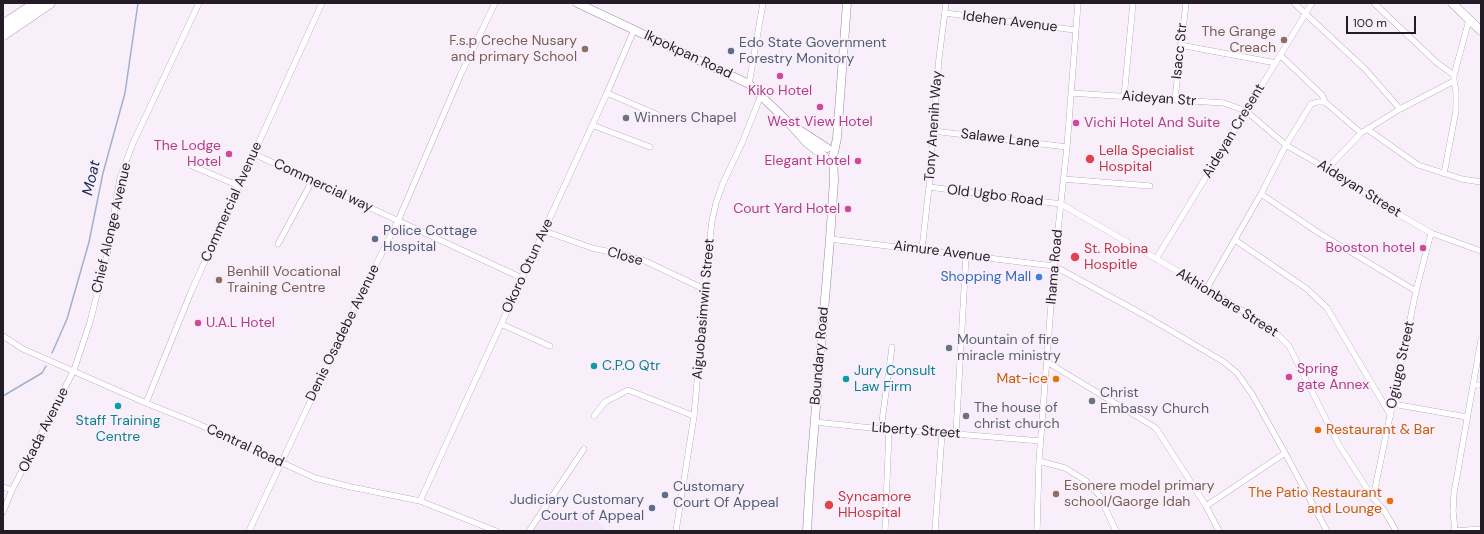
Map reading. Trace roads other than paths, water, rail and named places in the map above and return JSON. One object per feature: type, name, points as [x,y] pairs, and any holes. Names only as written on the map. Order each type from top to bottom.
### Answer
[{"type":"highway","points":[[3,25],[36,3]]},
{"type":"highway","points":[[3,35],[50,3]]},
{"type":"street","name":"Chief Alonge Avenue","points":[[74,370],[90,322],[107,256],[120,178],[133,143],[199,3]]},
{"type":"street","name":"Commercial Avenue","points":[[146,403],[176,326],[322,3]]},
{"type":"street","name":"Denis Osadebe Avenue","points":[[249,531],[362,292],[398,221],[460,76],[495,3]]},
{"type":"street","name":"Ikpokpan Road","points":[[576,3],[749,84],[789,122],[807,143],[829,153]]},
{"type":"street","points":[[749,84],[763,3]]},
{"type":"street","name":"Boundary Road","points":[[807,531],[834,180],[829,153],[838,138],[847,3]]},
{"type":"street","name":"Tony Anenih Way","points":[[922,250],[929,187],[939,58],[946,3]]},
{"type":"street","name":"Ihama Road","points":[[1037,531],[1040,441],[1054,266],[1067,148],[1078,3]]},
{"type":"street","points":[[1124,97],[1133,3]]},
{"type":"street","name":"Isacc Str","points":[[1175,99],[1186,3]]},
{"type":"street","points":[[1294,3],[1365,69],[1400,109]]},
{"type":"street","name":"Aideyan Cresent","points":[[1156,259],[1312,3]]},
{"type":"street","points":[[1374,3],[1436,62],[1454,75]]},
{"type":"street","points":[[1452,3],[1481,31]]},
{"type":"street","name":"Idehen Avenue","points":[[945,13],[1075,30]]},
{"type":"street","points":[[1444,174],[1456,110],[1454,75],[1469,20]]},
{"type":"street","name":"Okoro Otun Ave","points":[[420,501],[607,93],[634,30]]},
{"type":"street","points":[[1180,45],[1276,63]]},
{"type":"street","points":[[1281,56],[1322,95],[1325,102],[1361,133]]},
{"type":"street","points":[[1327,168],[1361,133],[1400,109],[1454,81]]},
{"type":"street","points":[[607,93],[658,115]]},
{"type":"street","name":"Aideyan Str","points":[[1071,93],[1224,103],[1246,111]]},
{"type":"street","name":"Aiguobasimwin Street","points":[[676,531],[694,416],[704,289],[712,221],[716,202],[723,183],[742,143],[761,95]]},
{"type":"street","points":[[1207,288],[1261,194],[1286,145],[1312,104],[1317,102],[1325,102]]},
{"type":"street","name":"Aideyan Street","points":[[1246,111],[1286,145],[1327,168],[1381,204],[1431,233],[1481,251]]},
{"type":"street","points":[[592,125],[650,147]]},
{"type":"street","points":[[1367,129],[1418,165],[1462,179],[1481,182]]},
{"type":"street","name":"Salawe Lane","points":[[933,131],[1067,148]]},
{"type":"street","name":"Commercial way","points":[[254,154],[522,278]]},
{"type":"street","points":[[190,165],[239,186]]},
{"type":"street","points":[[1063,179],[1150,186]]},
{"type":"street","points":[[278,244],[312,181]]},
{"type":"street","name":"Old Ugbo Road","points":[[929,187],[1061,204]]},
{"type":"street","points":[[1261,194],[1319,233],[1416,291]]},
{"type":"street","name":"Akhionbare Street","points":[[1061,204],[1207,288],[1281,336],[1289,346],[1339,445],[1373,498],[1384,510],[1396,531]]},
{"type":"street","name":"Close","points":[[544,231],[592,248],[620,254],[645,262],[704,289]]},
{"type":"street","name":"Ogiugo Street","points":[[1373,498],[1416,291],[1431,233]]},
{"type":"street","name":"Aimure Avenue","points":[[830,239],[1054,266]]},
{"type":"street","points":[[1234,240],[1307,289],[1327,308],[1391,416]]},
{"type":"street","points":[[956,434],[966,255]]},
{"type":"street","points":[[1054,266],[1144,315],[1231,367],[1252,394],[1327,531]]},
{"type":"street","points":[[501,324],[550,346]]},
{"type":"street","name":"Central Road","points":[[3,336],[23,349],[74,370],[146,403],[196,423],[315,478],[420,501],[496,531]]},
{"type":"street","points":[[1481,340],[1478,370],[1473,385],[1454,494],[1453,511],[1455,531],[1481,529]]},
{"type":"street","points":[[881,429],[892,347]]},
{"type":"street","points":[[1047,362],[1156,428],[1206,506],[1219,531]]},
{"type":"street","name":"Okada Avenue","points":[[3,512],[12,490],[74,370]]},
{"type":"street","points":[[1473,385],[1481,385]]},
{"type":"street","points":[[594,416],[605,402],[628,390],[694,416]]},
{"type":"street","points":[[1393,404],[1468,417]]},
{"type":"street","name":"Liberty Street","points":[[815,422],[889,430],[1040,441]]},
{"type":"street","points":[[885,531],[889,430]]},
{"type":"street","points":[[935,531],[942,433]]},
{"type":"street","points":[[529,531],[584,449]]},
{"type":"street","points":[[1206,506],[1285,453]]},
{"type":"street","points":[[1039,461],[1064,468],[1086,481],[1099,495],[1116,531]]},
{"type":"street","points":[[3,487],[12,490]]},
{"type":"waterway","name":"Moat","points":[[52,353],[67,319],[89,242],[103,173],[125,93],[138,3]]},
{"type":"waterway","name":"Moat","points":[[3,396],[42,373],[46,366]]},
{"type":"place","name":"The Grange Creach","points":[[1284,40]]},
{"type":"place","name":"F.s.p Creche Nusary and primary School","points":[[585,49]]},
{"type":"place","name":"Edo State Government Forestry Monitory","points":[[731,51]]},
{"type":"place","name":"Kiko Hotel","points":[[780,76]]},
{"type":"place","name":"West View Hotel","points":[[820,107]]},
{"type":"place","name":"Winners Chapel","points":[[626,118]]},
{"type":"place","name":"Vichi Hotel And Suite","points":[[1076,123]]},
{"type":"place","name":"The Lodge Hotel","points":[[229,154]]},
{"type":"place","name":"Lella Specialist Hospital","points":[[1090,159]]},
{"type":"place","name":"Elegant Hotel","points":[[858,161]]},
{"type":"place","name":"Court Yard Hotel","points":[[848,209]]},
{"type":"place","name":"Police Cottage Hospital","points":[[375,239]]},
{"type":"place","name":"Booston hotel","points":[[1423,248]]},
{"type":"place","name":"St. Robina Hospitle","points":[[1075,257]]},
{"type":"place","name":"Shopping Mall","points":[[1039,277]]},
{"type":"place","name":"Benhill Vocational Training Centre","points":[[219,280]]},
{"type":"place","name":"U.A.L Hotel","points":[[198,323]]},
{"type":"place","name":"Mountain of fire miracle ministry","points":[[949,348]]},
{"type":"place","name":"C.P.O Qtr","points":[[594,366]]},
{"type":"place","name":"Spring gate Annex","points":[[1289,377]]},
{"type":"place","name":"Jury Consult Law Firm","points":[[846,379]]},
{"type":"place","name":"Mat-ice","points":[[1056,379]]},
{"type":"place","name":"Christ Embassy Church","points":[[1092,401]]},
{"type":"place","name":"Staff Training Centre","points":[[118,406]]},
{"type":"place","name":"The house of christ church","points":[[966,416]]},
{"type":"place","name":"Restaurant & Bar","points":[[1318,430]]},
{"type":"place","name":"Esonere model primary school/Gaorge Idah","points":[[1056,494]]},
{"type":"place","name":"Customary Court Of Appeal","points":[[665,495]]},
{"type":"place","name":"The Patio Restaurant and Lounge","points":[[1390,501]]},
{"type":"place","name":"Syncamore HHospital","points":[[829,505]]},
{"type":"place","name":"Judiciary Customary Court of Appeal","points":[[652,508]]}]
